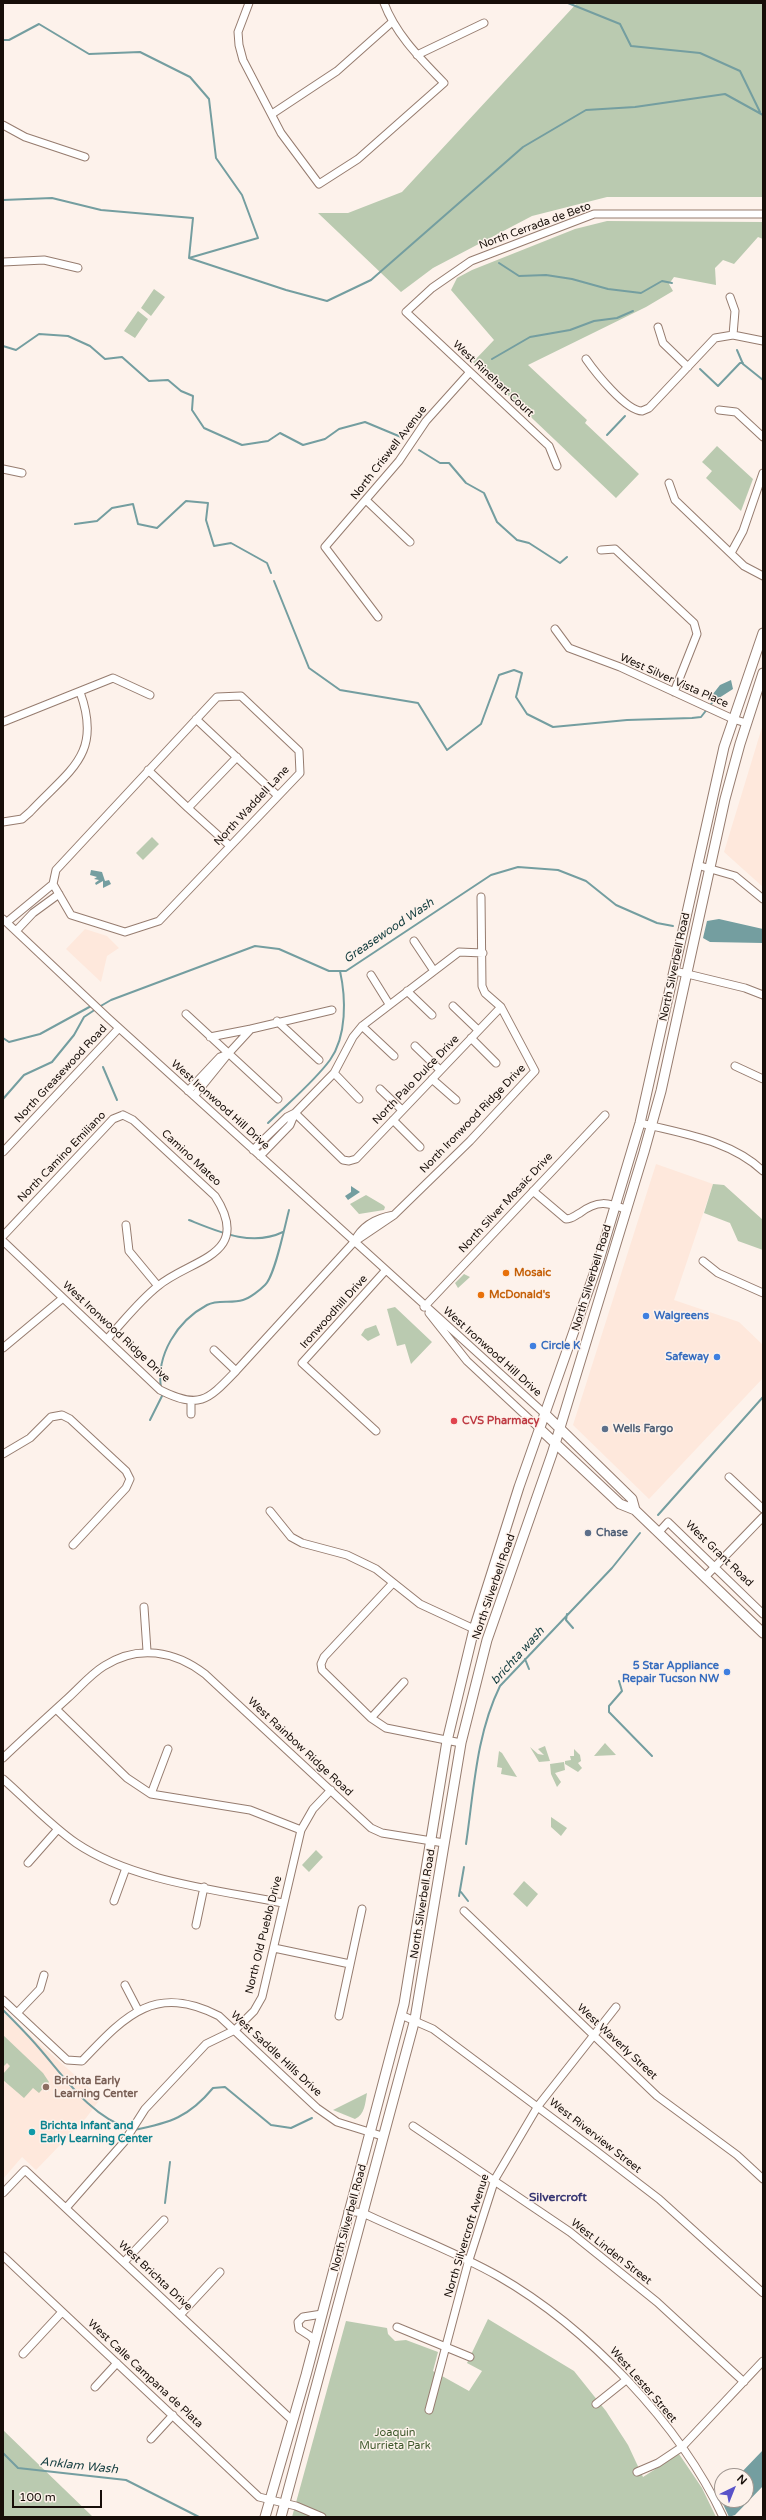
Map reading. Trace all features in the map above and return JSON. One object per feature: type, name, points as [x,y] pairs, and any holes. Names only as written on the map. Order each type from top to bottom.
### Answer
[{"type":"main road","name":"North Silverbell Road","points":[[265,2517],[315,2341],[368,2133],[401,2015],[447,1741],[474,1629],[545,1414],[599,1260],[640,1123],[724,747],[763,633]]},
{"type":"main road","name":"North Silverbell Road","points":[[281,2517],[363,2213],[382,2136],[415,2019],[461,1744],[488,1635],[504,1593],[555,1443],[592,1319],[627,1210],[651,1126],[687,973],[725,799],[746,723],[763,673]]},
{"type":"main road","points":[[592,1319],[587,1310],[596,1285],[599,1260]]},
{"type":"main road","points":[[545,1414],[632,1499],[635,1510]]},
{"type":"main road","points":[[540,1429],[620,1504],[635,1510],[763,1633]]},
{"type":"main road","points":[[487,1588],[504,1593]]},
{"type":"main road","points":[[293,2421],[306,2425]]},
{"type":"street","points":[[249,3],[238,32],[239,45],[243,60],[281,133],[319,184],[358,159],[444,83],[417,55],[392,23],[384,3]]},
{"type":"street","points":[[272,114],[337,71],[392,23]]},
{"type":"street","points":[[417,55],[484,23]]},
{"type":"street","points":[[3,125],[25,137],[85,157]]},
{"type":"street","name":"North Cerrada de Beto","points":[[406,312],[432,288],[471,261],[594,214],[763,214]]},
{"type":"street","points":[[3,262],[44,260],[78,268]]},
{"type":"street","points":[[730,298],[735,311],[733,335]]},
{"type":"street","name":"West Rinehart Court","points":[[406,312],[549,446],[557,466]]},
{"type":"street","points":[[658,327],[663,343],[688,367]]},
{"type":"street","points":[[586,359],[596,374],[631,407],[642,411],[649,408],[715,338],[733,335],[763,341]]},
{"type":"street","name":"North Criswell Avenue","points":[[378,616],[325,547],[399,461],[426,421],[470,372]]},
{"type":"street","points":[[719,410],[736,412],[763,437]]},
{"type":"street","points":[[3,469],[22,473]]},
{"type":"street","points":[[731,553],[743,531],[763,473]]},
{"type":"street","points":[[669,483],[675,500],[744,566],[763,576]]},
{"type":"street","points":[[367,500],[410,542]]},
{"type":"street","points":[[601,550],[615,549],[694,623],[697,634],[674,692]]},
{"type":"street","name":"West Silver Vista Place","points":[[555,629],[569,648],[620,667],[733,720],[746,723]]},
{"type":"street","points":[[3,722],[113,678],[150,695]]},
{"type":"street","points":[[3,822],[22,819],[77,762],[89,736],[86,710],[80,692]]},
{"type":"street","name":"North Waddell Lane","points":[[5,920],[53,884],[56,870],[216,697],[241,696],[299,751],[300,772],[159,921],[125,932],[71,915],[53,884]]},
{"type":"street","points":[[196,719],[278,796]]},
{"type":"street","points":[[188,808],[237,757]]},
{"type":"street","points":[[148,770],[230,846]]},
{"type":"street","points":[[697,865],[734,876],[763,898]]},
{"type":"street","points":[[16,931],[33,913],[59,894]]},
{"type":"street","name":"North Ironwood Ridge Drive","points":[[354,1242],[394,1215],[470,1141],[535,1071],[501,1007],[485,993],[482,986],[483,953],[481,897]]},
{"type":"street","name":"West Ironwood Hill Drive","points":[[5,920],[86,998],[424,1307],[443,1320],[545,1414]]},
{"type":"street","points":[[414,941],[434,971]]},
{"type":"street","points":[[253,1150],[287,1117],[295,1113],[334,1073],[353,1037],[362,1026],[459,952],[483,953]]},
{"type":"street","points":[[675,971],[746,988],[763,995]]},
{"type":"street","points":[[371,975],[390,1004]]},
{"type":"street","points":[[407,991],[432,1015]]},
{"type":"street","points":[[453,1006],[478,1030]]},
{"type":"street","name":"North Palo Dulce Drive","points":[[295,1113],[343,1160],[349,1162],[356,1159],[501,1007]]},
{"type":"street","points":[[210,1037],[332,1010]]},
{"type":"street","points":[[186,1014],[278,1099]]},
{"type":"street","points":[[277,1021],[319,1060]]},
{"type":"street","points":[[362,1026],[394,1056]]},
{"type":"street","name":"North Greasewood Road","points":[[3,1152],[119,1028]]},
{"type":"street","points":[[191,1094],[251,1029]]},
{"type":"street","points":[[471,1038],[496,1063]]},
{"type":"street","points":[[415,1046],[440,1070]]},
{"type":"street","points":[[735,1066],[763,1079]]},
{"type":"street","points":[[334,1073],[359,1099]]},
{"type":"street","points":[[432,1078],[456,1100]]},
{"type":"street","points":[[380,1089],[402,1110]]},
{"type":"street","points":[[122,1107],[123,1115]]},
{"type":"street","points":[[260,1156],[290,1125],[295,1113]]},
{"type":"street","name":"North Silver Mosaic Drive","points":[[424,1307],[606,1114]]},
{"type":"street","name":"North Camino Emiliano","points":[[3,1236],[113,1119],[123,1115]]},
{"type":"street","name":"Camino Mateo","points":[[107,1339],[158,1286],[180,1272],[203,1262],[217,1250],[226,1233],[224,1209],[215,1196],[133,1120],[123,1115]]},
{"type":"street","points":[[393,1120],[420,1147]]},
{"type":"street","points":[[640,1123],[718,1142],[752,1161],[763,1171]]},
{"type":"street","points":[[533,1190],[566,1219],[571,1219],[597,1203],[616,1205],[627,1210]]},
{"type":"street","points":[[126,1225],[129,1251],[158,1286]]},
{"type":"street","name":"West Ironwood Ridge Drive","points":[[3,1241],[160,1390],[182,1401],[191,1401]]},
{"type":"street","points":[[192,1414],[191,1401],[201,1400],[217,1390],[354,1242]]},
{"type":"street","points":[[703,1261],[718,1273],[763,1293]]},
{"type":"street","name":"Ironwoodhill Drive","points":[[376,1431],[302,1363],[385,1271]]},
{"type":"street","points":[[3,1348],[64,1298]]},
{"type":"street","name":"West Ironwood Hill Drive","points":[[424,1307],[467,1361],[540,1429]]},
{"type":"street","points":[[214,1350],[236,1371]]},
{"type":"street","points":[[3,1454],[30,1438],[51,1417],[59,1412],[70,1419],[133,1479],[73,1545]]},
{"type":"street","points":[[729,1477],[763,1509]]},
{"type":"street","points":[[270,1511],[291,1537],[302,1543],[347,1555],[376,1570],[420,1604],[474,1629]]},
{"type":"street","points":[[705,1577],[716,1568],[763,1517]]},
{"type":"street","name":"West Grant Road","points":[[659,1532],[668,1522],[763,1614]]},
{"type":"street","points":[[393,1582],[324,1657],[318,1666],[325,1676],[371,1718],[386,1728],[461,1744]]},
{"type":"street","points":[[3,1758],[104,1666],[124,1656],[147,1651],[144,1607]]},
{"type":"street","name":"West Rainbow Ridge Road","points":[[147,1651],[173,1655],[192,1663],[206,1674],[370,1828],[382,1833],[430,1839],[444,1843]]},
{"type":"street","points":[[371,1718],[404,1682]]},
{"type":"street","points":[[56,1709],[127,1778],[151,1794],[250,1810],[300,1830]]},
{"type":"street","points":[[151,1794],[168,1749]]},
{"type":"street","points":[[3,1779],[58,1829],[77,1844],[126,1868],[160,1878],[283,1903]]},
{"type":"street","name":"North Old Pueblo Drive","points":[[66,2208],[145,2109],[206,2044],[235,2030],[254,2011],[262,1997],[300,1830],[313,1809],[331,1790]]},
{"type":"street","points":[[28,1863],[58,1829]]},
{"type":"street","points":[[114,1901],[126,1868]]},
{"type":"street","points":[[196,1924],[204,1886]]},
{"type":"street","points":[[339,2016],[362,1909]]},
{"type":"street","name":"West Waverly Street","points":[[464,1911],[592,2036],[657,2096],[737,2155],[763,2179]]},
{"type":"street","points":[[274,1948],[350,1964]]},
{"type":"street","points":[[3,2000],[18,2012],[40,1989],[44,1975]]},
{"type":"street","points":[[125,1985],[138,2010]]},
{"type":"street","name":"West Saddle Hills Drive","points":[[18,2012],[67,2060],[75,2062],[82,2061],[118,2023],[138,2010],[158,2004],[179,2003],[199,2006],[219,2016],[317,2108],[337,2122],[368,2133],[382,2136]]},
{"type":"street","name":"North Silvercroft Avenue","points":[[429,2410],[468,2262],[495,2179],[538,2106],[616,2007]]},
{"type":"street","name":"West Riverview Street","points":[[401,2015],[415,2019],[433,2029],[538,2106],[659,2199],[763,2293]]},
{"type":"street","name":"West Linden Street","points":[[413,2126],[495,2179],[570,2232],[657,2302],[744,2382]]},
{"type":"street","name":"West Brichta Drive","points":[[3,2193],[25,2170],[293,2421]]},
{"type":"street","name":"West Lester Street","points":[[348,2211],[363,2213],[497,2276],[554,2313],[598,2350],[626,2380],[682,2447],[708,2485],[723,2517]]},
{"type":"street","points":[[124,2262],[164,2220]]},
{"type":"street","name":"West Calle Campana de Plata","points":[[4,2260],[173,2415],[259,2497],[284,2503],[322,2517]]},
{"type":"street","points":[[180,2315],[220,2272]]},
{"type":"street","points":[[23,2354],[62,2312]]},
{"type":"street","points":[[315,2341],[299,2329],[298,2322],[303,2317],[322,2314]]},
{"type":"street","points":[[397,2327],[470,2357]]},
{"type":"street","points":[[637,2472],[658,2463],[682,2447],[763,2361]]},
{"type":"street","points":[[95,2387],[117,2364]]},
{"type":"street","points":[[596,2404],[626,2380]]},
{"type":"street","points":[[151,2439],[173,2415]]},
{"type":"shaded area","points":[[763,724],[763,887],[724,852]]},
{"type":"shaded area","points":[[85,929],[107,936],[119,948],[107,956],[101,982],[66,949]]},
{"type":"shaded area","points":[[656,1164],[713,1184],[674,1300],[739,1322],[763,1345],[763,1378],[649,1499],[573,1425]]},
{"type":"shaded area","name":"Brichta Early Learning Center","points":[[3,2012],[101,2098],[86,2118],[36,2170],[22,2157],[3,2179]]},
{"type":"green space","points":[[577,3],[763,3],[763,197],[607,197],[532,216],[433,268],[401,292],[318,213],[348,213],[402,192]]},
{"type":"green space","points":[[607,221],[763,222],[763,239],[758,237],[734,264],[723,260],[715,268],[716,285],[674,277],[669,284],[673,291],[646,307],[528,365],[587,420],[585,423],[639,474],[616,498],[473,362],[494,340],[451,290],[457,278],[472,270],[575,229]]},
{"type":"green space","points":[[154,289],[165,297],[151,316],[141,308]]},
{"type":"green space","points":[[138,311],[148,319],[135,338],[124,331]]},
{"type":"green space","points":[[717,446],[753,479],[741,511],[706,478],[712,471],[702,462]]},
{"type":"green space","points":[[152,837],[159,844],[143,860],[136,853]]},
{"type":"green space","points":[[713,1184],[724,1185],[763,1220],[763,1250],[738,1241],[730,1223],[704,1213]]},
{"type":"green space","points":[[366,1195],[383,1205],[385,1207],[384,1210],[359,1214],[350,1204]]},
{"type":"green space","points":[[464,1274],[470,1277],[458,1288],[455,1283]]},
{"type":"green space","points":[[395,1307],[432,1342],[411,1364],[405,1344],[397,1346],[387,1309]]},
{"type":"green space","points":[[376,1325],[380,1335],[368,1341],[361,1335],[365,1329]]},
{"type":"green space","points":[[605,1743],[616,1755],[594,1756]]},
{"type":"green space","points":[[545,1746],[550,1761],[539,1762],[530,1747],[538,1754],[544,1755],[538,1749]]},
{"type":"green space","points":[[574,1749],[580,1755],[581,1761],[578,1763],[582,1768],[578,1772],[565,1764],[565,1761],[571,1760],[570,1756],[574,1756]]},
{"type":"green space","points":[[499,1751],[502,1753],[517,1777],[501,1774],[502,1768],[497,1767]]},
{"type":"green space","points":[[564,1762],[565,1770],[555,1773],[561,1782],[557,1787],[551,1774],[550,1764]]},
{"type":"green space","points":[[551,1817],[567,1828],[561,1836],[551,1827]]},
{"type":"green space","points":[[316,1850],[323,1857],[309,1872],[302,1865]]},
{"type":"green space","points":[[524,1881],[538,1894],[527,1907],[513,1894]]},
{"type":"green space","points":[[3,2035],[43,2073],[49,2082],[39,2093],[33,2088],[24,2098],[3,2080],[3,2074],[10,2066],[7,2063],[3,2067]]},
{"type":"green space","points":[[367,2093],[363,2111],[355,2119],[333,2110]]},
{"type":"green space","name":"Joaquin Murrieta Park","points":[[488,2319],[574,2371],[606,2411],[628,2445],[643,2477],[679,2454],[702,2488],[716,2517],[292,2517],[346,2321],[387,2328],[388,2334],[395,2341],[406,2340],[438,2352],[433,2371],[469,2391],[482,2371],[467,2363]]},
{"type":"green space","points":[[3,2430],[93,2517],[3,2517]]},
{"type":"water","points":[[731,680],[733,689],[719,698],[718,704],[709,699],[720,685]]},
{"type":"water","points":[[91,870],[102,872],[105,881],[109,880],[111,884],[103,888],[103,881],[96,885],[95,883],[99,880],[94,879],[97,877],[90,875]]},
{"type":"water","points":[[719,919],[763,929],[763,943],[710,942],[703,938],[707,921]]},
{"type":"water","points":[[351,1186],[360,1192],[348,1200],[345,1196],[351,1192]]},
{"type":"water","points":[[763,2450],[763,2486],[754,2495],[754,2468],[746,2468]]},
{"type":"water","points":[[725,2508],[742,2508],[735,2515],[729,2517]]},
{"type":"waterway","points":[[568,3],[620,24],[631,46],[700,53],[740,71],[760,112]]},
{"type":"waterway","points":[[3,40],[9,40],[39,24],[89,54],[140,52],[190,77],[209,99],[216,158],[242,195],[258,238],[189,258],[286,290],[327,301],[371,280],[523,147],[586,110],[635,107],[725,94],[763,115]]},
{"type":"waterway","points":[[3,200],[52,198],[101,210],[193,218],[189,258]]},
{"type":"waterway","points":[[499,263],[519,276],[546,275],[572,279],[608,289],[641,293],[662,281],[672,283]]},
{"type":"waterway","points":[[492,359],[530,337],[570,330],[594,321],[617,318],[633,311]]},
{"type":"waterway","points":[[3,346],[16,350],[39,334],[68,336],[90,346],[105,359],[122,357],[149,381],[168,380],[181,391],[193,396],[192,410],[204,428],[242,445],[268,441],[280,433],[303,445],[325,439],[339,429],[365,422],[401,437]]},
{"type":"waterway","points":[[737,350],[743,364],[763,380]]},
{"type":"waterway","points":[[700,369],[718,386],[740,363],[743,363]]},
{"type":"waterway","points":[[607,435],[625,416]]},
{"type":"waterway","points":[[419,450],[440,463],[449,463],[466,483],[484,493],[497,522],[517,540],[529,543],[560,563],[567,557]]},
{"type":"waterway","points":[[75,524],[97,521],[112,508],[133,504],[138,524],[157,528],[186,501],[208,503],[206,520],[214,546],[231,543],[267,563],[271,573]]},
{"type":"waterway","points":[[274,581],[309,668],[340,690],[418,703],[447,750],[481,724],[499,675],[514,670],[522,673],[516,697],[527,714],[553,727],[627,720],[701,717],[715,699]]},
{"type":"waterway","name":"Greasewood Wash","points":[[99,1007],[111,1000],[255,946],[279,949],[329,971],[346,971],[491,875],[518,867],[558,870],[586,881],[616,905],[657,923],[673,926]]},
{"type":"waterway","points":[[268,1123],[316,1077],[336,1050],[340,1040],[344,1017],[340,971]]},
{"type":"waterway","points":[[3,1038],[9,1042],[40,1034],[93,1005]]},
{"type":"waterway","name":"Greasewood Wash","points":[[3,1099],[24,1075],[52,1062],[74,1035],[84,1017],[96,1009]]},
{"type":"waterway","points":[[103,1067],[117,1100]]},
{"type":"waterway","points":[[161,1388],[160,1376],[165,1351],[171,1340],[186,1320],[211,1303],[234,1302],[246,1299],[252,1296],[269,1280],[276,1261],[289,1210]]},
{"type":"waterway","points":[[189,1220],[224,1233],[248,1238],[271,1236],[283,1232]]},
{"type":"waterway","points":[[150,1420],[162,1396],[162,1392]]},
{"type":"waterway","name":"brichta wash","points":[[658,1515],[763,1397]]},
{"type":"waterway","name":"brichta wash","points":[[466,1844],[481,1743],[492,1705],[500,1686],[612,1568],[640,1533]]},
{"type":"waterway","points":[[567,1614],[566,1620],[573,1628]]},
{"type":"waterway","points":[[525,1659],[529,1669]]},
{"type":"waterway","points":[[619,1681],[622,1691],[609,1706],[609,1712],[652,1756]]},
{"type":"waterway","name":"brichta wash","points":[[459,1896],[464,1867]]},
{"type":"waterway","points":[[461,1892],[468,1901]]},
{"type":"waterway","points":[[3,2010],[30,2038],[69,2084],[91,2106],[116,2123],[130,2129]]},
{"type":"waterway","points":[[134,2130],[158,2125],[178,2117],[196,2106],[213,2088],[225,2087],[271,2125],[291,2128],[312,2118]]},
{"type":"waterway","points":[[165,2203],[170,2162]]},
{"type":"waterway","name":"Anklam Wash","points":[[3,2453],[18,2468],[126,2480],[199,2517]]},
{"type":"place","name":"Mosaic","points":[[506,1273]]},
{"type":"place","name":"McDonald's","points":[[481,1295]]},
{"type":"place","name":"Walgreens","points":[[646,1316]]},
{"type":"place","name":"Circle K","points":[[533,1346]]},
{"type":"place","name":"Safeway","points":[[717,1357]]},
{"type":"place","name":"CVS Pharmacy","points":[[454,1421]]},
{"type":"place","name":"Wells Fargo","points":[[605,1429]]},
{"type":"place","name":"Chase","points":[[588,1533]]},
{"type":"place","name":"5 Star Appliance Repair Tucson NW","points":[[727,1672]]},
{"type":"place","name":"Brichta Early Learning Center","points":[[46,2087]]},
{"type":"place","name":"Brichta Infant and Early Learning Center","points":[[32,2132]]},
{"type":"district","name":"Silvercroft","points":[[558,2198]]}]
